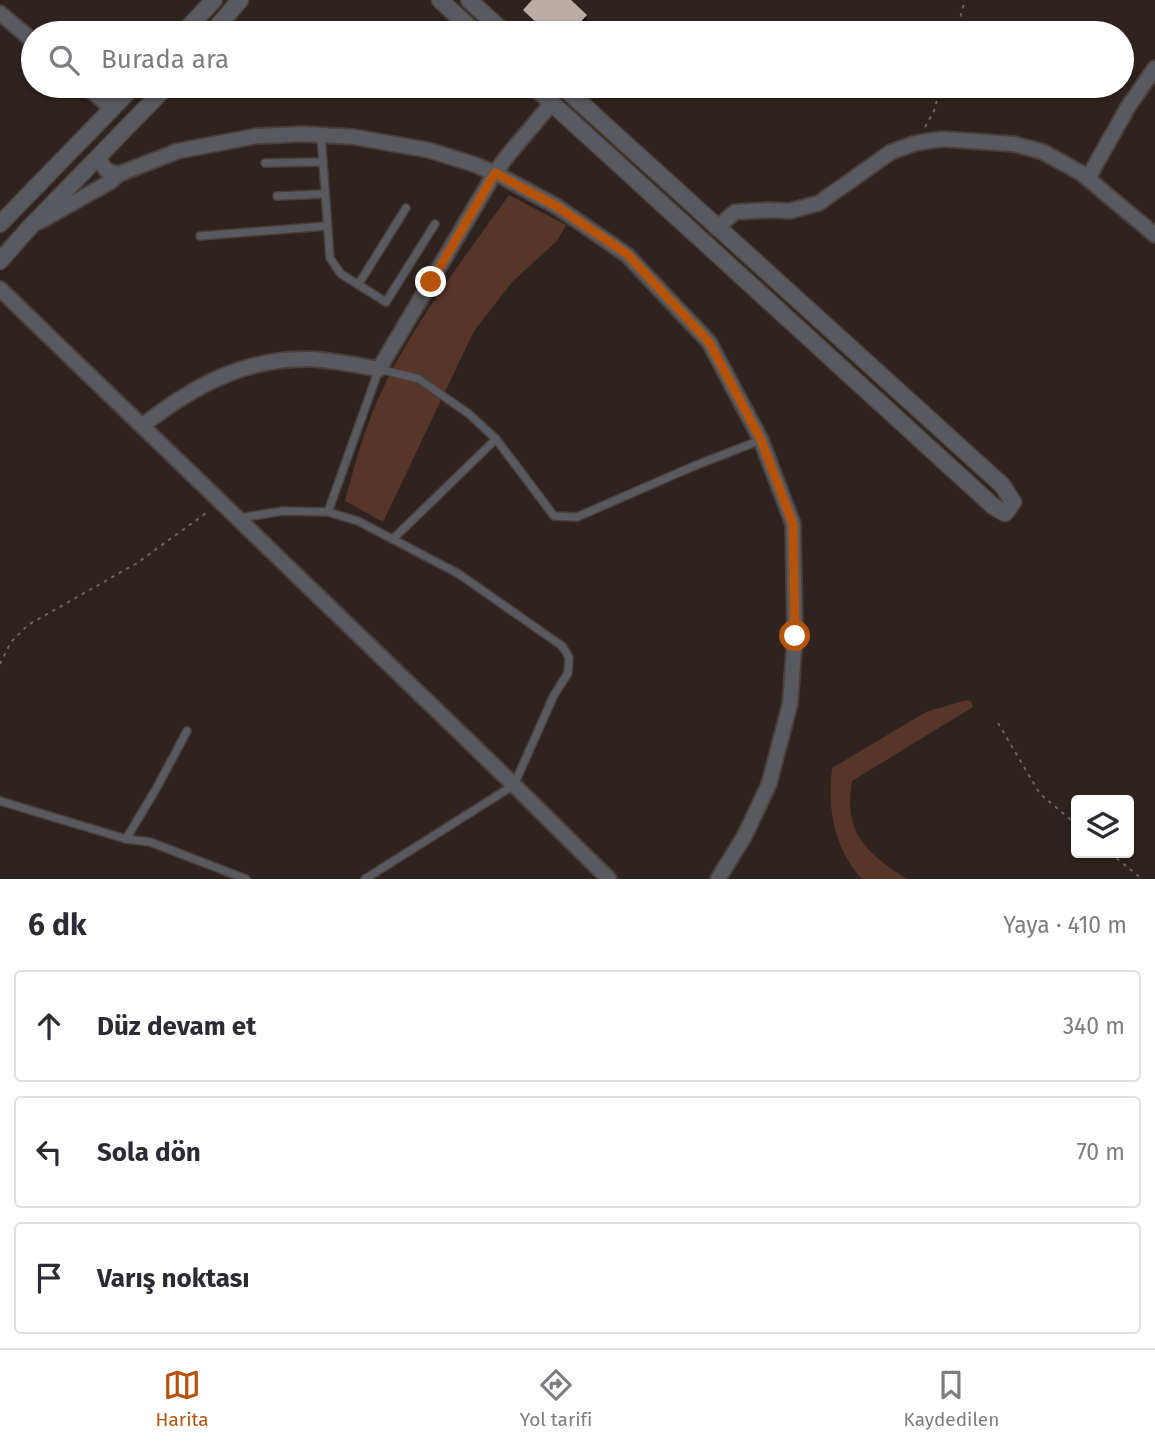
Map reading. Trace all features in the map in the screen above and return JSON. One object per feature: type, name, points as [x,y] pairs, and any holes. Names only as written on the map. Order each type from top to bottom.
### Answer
[{"type":"street","points":[[194,21],[214,0]]},
{"type":"street","points":[[222,21],[240,0]]},
{"type":"street","points":[[440,0],[463,21]]},
{"type":"street","points":[[469,0],[492,21]]},
{"type":"street","points":[[0,13],[21,31]]},
{"type":"street","points":[[1088,178],[1128,107],[1155,68]]},
{"type":"street","points":[[100,98],[112,108]]},
{"type":"street","points":[[0,224],[122,98]]},
{"type":"street","points":[[0,261],[155,98]]},
{"type":"street","points":[[546,98],[993,506],[1005,513],[1013,502],[1002,485],[575,98]]},
{"type":"street","points":[[142,426],[194,389],[253,366],[312,359],[379,369],[495,173],[552,103]]},
{"type":"street","points":[[29,228],[120,174],[178,151],[257,136],[321,134],[405,145],[451,156],[495,173],[556,206],[627,254],[709,342],[761,440],[793,524],[795,636],[790,704],[769,783],[745,835],[718,879]]},
{"type":"street","points":[[717,228],[735,212],[768,209],[790,211],[819,203],[891,152],[916,143],[942,139],[1014,144],[1053,156],[1088,178],[1155,235]]},
{"type":"street","points":[[97,158],[107,171],[120,174]]},
{"type":"street","points":[[0,289],[609,879]]},
{"type":"lane","points":[[321,134],[330,258],[341,274],[386,302],[435,224]]},
{"type":"lane","points":[[265,163],[323,162]]},
{"type":"lane","points":[[277,196],[325,194]]},
{"type":"lane","points":[[358,285],[406,208]]},
{"type":"lane","points":[[200,236],[327,226]]},
{"type":"lane","points":[[328,512],[379,369],[419,379],[469,414],[496,439],[554,516],[577,517],[761,440]]},
{"type":"lane","points":[[393,539],[496,439]]},
{"type":"lane","points":[[238,518],[283,511],[328,512],[359,521],[459,574],[562,646],[569,657],[568,673],[554,695],[514,785],[365,879]]},
{"type":"lane","points":[[126,839],[187,731]]},
{"type":"lane","points":[[0,801],[126,839],[155,844],[246,879]]},
{"type":"path","points":[[959,21],[965,0]]},
{"type":"path","points":[[916,143],[934,111],[938,98]]},
{"type":"path","points":[[0,664],[11,642],[27,625],[136,563],[221,502]]},
{"type":"path","points":[[998,723],[1040,794],[1071,820]]},
{"type":"path","points":[[1116,858],[1142,879]]},
{"type":"shaded area","points":[[509,195],[566,225],[557,241],[513,281],[474,331],[383,522],[345,501],[373,411],[421,320]]},
{"type":"shaded area","points":[[966,700],[971,701],[973,707],[852,781],[851,815],[861,840],[880,860],[907,879],[862,879],[845,854],[835,827],[831,798],[832,768],[926,712]]},
{"type":"building","points":[[532,0],[571,0],[587,15],[581,21],[534,21],[523,10]]},
{"type":"route","points":[[431,282],[495,173],[556,206],[627,254],[709,342],[761,440],[793,524],[795,636]]}]
